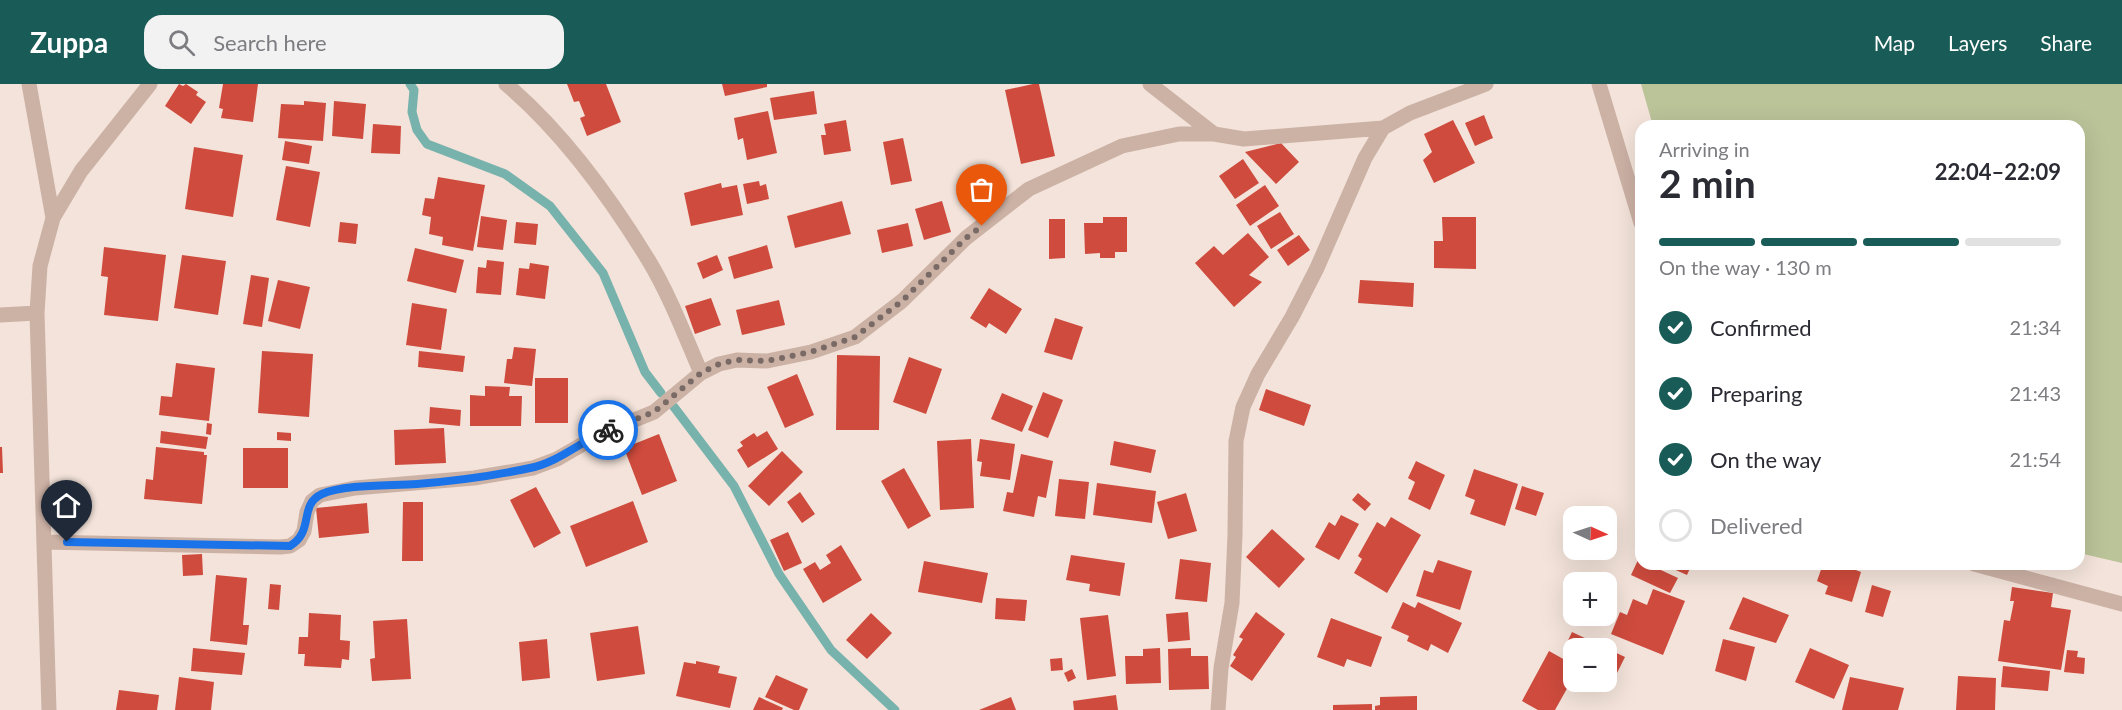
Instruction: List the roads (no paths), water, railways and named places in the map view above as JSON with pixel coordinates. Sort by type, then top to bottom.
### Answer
[{"type":"street","points":[[29,84],[53,218]]},
{"type":"street","points":[[49,710],[37,314],[40,266],[53,218],[81,171],[150,84]]},
{"type":"street","points":[[506,84],[552,128],[589,171],[650,262],[676,314],[701,373]]},
{"type":"street","points":[[1150,84],[1214,134]]},
{"type":"street","points":[[44,542],[290,546],[299,540],[304,531],[307,512],[312,501],[320,495],[355,488],[474,477],[533,468],[557,459],[600,434],[654,412],[701,373],[719,364],[736,360],[767,361],[811,352],[855,337],[902,301],[966,238],[1029,189],[1122,146],[1179,134],[1214,134],[1244,139],[1383,128],[1410,113],[1485,84]]},
{"type":"street","points":[[1599,84],[1635,203]]},
{"type":"street","points":[[1218,710],[1221,668],[1232,603],[1236,441],[1243,407],[1258,374],[1312,278],[1365,158],[1383,128]]},
{"type":"street","points":[[0,315],[37,314]]},
{"type":"street","points":[[1996,570],[2122,604]]},
{"type":"waterway","points":[[410,84],[414,90],[412,112],[417,130],[427,144],[505,174],[550,206],[603,273],[645,372],[661,393]]},
{"type":"waterway","points":[[674,407],[734,486],[779,574],[831,650],[895,710]]}]
